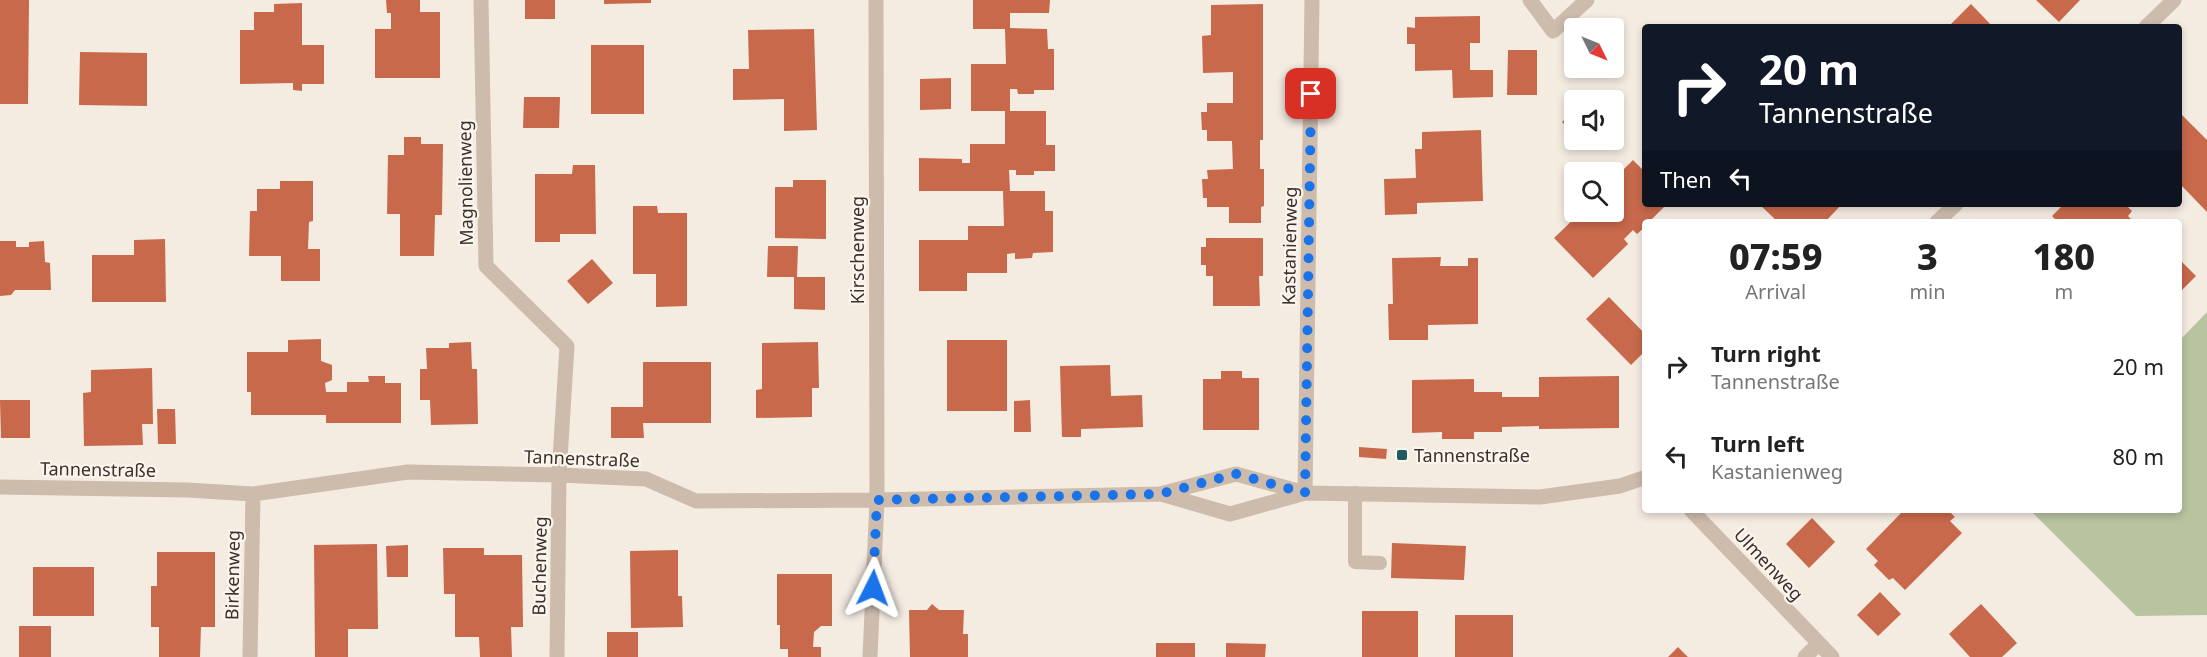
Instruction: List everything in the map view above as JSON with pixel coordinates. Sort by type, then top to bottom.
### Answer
[{"type":"street","name":"Magnolienweg","points":[[481,0],[486,266],[567,346],[560,475]]},
{"type":"street","name":"Kirschenweg","points":[[870,657],[877,500],[876,0]]},
{"type":"street","name":"Kastanienweg","points":[[1305,493],[1312,0]]},
{"type":"street","points":[[1530,0],[1553,32],[1587,0]]},
{"type":"street","points":[[2149,24],[2174,0]]},
{"type":"street","points":[[1940,219],[1953,207]]},
{"type":"street","name":"Tannenstraße","points":[[0,487],[187,490],[253,494],[408,472],[646,479],[696,501],[877,500],[1160,494],[1236,474],[1305,493],[1540,497],[1620,486],[1642,478]]},
{"type":"street","name":"Buchenweg","points":[[557,657],[560,475]]},
{"type":"street","name":"Tannenstraße","points":[[1160,494],[1230,514],[1305,493]]},
{"type":"street","name":"Birkenweg","points":[[250,657],[253,494]]},
{"type":"street","name":"Ulmenweg","points":[[1694,513],[1832,657]]},
{"type":"street","points":[[1805,657],[1818,644]]},
{"type":"lane","points":[[1355,493],[1354,562],[1380,563]]},
{"type":"green space","points":[[2207,312],[2207,615],[2136,616],[2033,513],[2182,513],[2182,338]]},
{"type":"building","points":[[0,0],[29,0],[28,104],[0,104]]},
{"type":"building","points":[[386,0],[420,0],[420,12],[440,12],[440,78],[375,78],[375,29],[391,29],[391,13],[387,13]]},
{"type":"building","points":[[525,0],[555,0],[555,19],[525,19]]},
{"type":"building","points":[[604,0],[651,0],[651,3],[604,4]]},
{"type":"building","points":[[973,0],[1050,0],[1049,13],[1010,13],[1010,28],[1047,29],[1048,49],[1054,49],[1054,90],[1034,90],[1034,94],[1018,94],[1017,89],[1010,89],[1010,111],[1046,111],[1046,145],[1055,145],[1055,171],[1034,171],[1034,175],[1016,175],[1016,170],[1009,170],[1010,191],[1045,191],[1045,211],[1053,211],[1053,252],[1033,253],[1032,258],[1015,259],[1015,253],[1007,254],[1007,273],[967,273],[967,291],[919,291],[919,240],[968,240],[968,226],[1004,226],[1003,191],[919,191],[919,158],[962,159],[962,163],[970,163],[970,144],[1005,144],[1005,111],[971,111],[971,64],[1006,64],[1005,29],[973,29]]},
{"type":"building","points":[[2036,0],[2080,0],[2059,22]]},
{"type":"building","points":[[302,3],[302,45],[324,45],[324,84],[302,84],[302,91],[293,90],[293,83],[240,84],[240,30],[254,30],[254,12],[274,12],[274,4]]},
{"type":"building","points":[[1263,4],[1263,140],[1260,140],[1260,169],[1264,169],[1264,206],[1261,207],[1261,223],[1229,223],[1229,207],[1207,207],[1207,198],[1203,198],[1202,179],[1208,179],[1207,170],[1233,169],[1232,141],[1207,141],[1207,130],[1202,130],[1201,112],[1207,112],[1207,103],[1233,103],[1233,72],[1203,73],[1202,36],[1211,35],[1211,5]]},
{"type":"building","points":[[1971,4],[1990,24],[1951,24]]},
{"type":"building","points":[[1480,16],[1480,43],[1470,43],[1470,70],[1493,70],[1493,97],[1453,98],[1452,70],[1415,71],[1415,44],[1407,44],[1407,27],[1415,28],[1415,17]]},
{"type":"building","points":[[814,29],[817,130],[784,131],[784,99],[733,100],[733,69],[749,69],[748,30]]},
{"type":"building","points":[[591,45],[644,45],[644,114],[591,114]]},
{"type":"building","points":[[1508,50],[1537,50],[1537,95],[1507,95]]},
{"type":"building","points":[[80,52],[147,53],[147,106],[79,105]]},
{"type":"building","points":[[951,78],[951,109],[920,110],[920,79]]},
{"type":"building","points":[[524,97],[560,97],[559,128],[523,128]]},
{"type":"building","points":[[2182,115],[2207,140],[2207,212],[2182,186]]},
{"type":"building","points":[[1481,130],[1483,201],[1417,203],[1417,214],[1385,215],[1384,179],[1416,178],[1415,149],[1422,149],[1422,132]]},
{"type":"building","points":[[404,137],[421,137],[421,144],[443,144],[442,215],[435,215],[434,256],[400,256],[400,214],[387,214],[388,155],[404,155]]},
{"type":"building","points":[[1633,160],[1642,169],[1642,207],[1664,207],[1652,219],[1642,219],[1642,230],[1637,234],[1633,230],[1624,239],[1628,244],[1593,278],[1554,238],[1571,222],[1624,222],[1624,169]]},
{"type":"building","points":[[573,165],[595,165],[596,234],[560,234],[560,242],[535,242],[535,174],[572,174]]},
{"type":"building","points":[[793,180],[826,180],[826,239],[775,238],[775,187],[793,187]]},
{"type":"building","points":[[280,181],[313,181],[313,221],[309,222],[308,249],[320,249],[320,281],[281,281],[281,256],[249,256],[250,211],[257,211],[257,189],[280,189]]},
{"type":"building","points":[[633,206],[657,206],[658,213],[687,213],[687,306],[656,307],[656,274],[633,274]]},
{"type":"building","points":[[1762,207],[1839,207],[1828,219],[1775,219]]},
{"type":"building","points":[[2061,207],[2128,207],[2132,211],[2128,216],[2131,219],[2055,219],[2052,216]]},
{"type":"building","points":[[1206,238],[1263,238],[1263,276],[1259,276],[1260,306],[1213,306],[1213,276],[1206,276],[1206,265],[1201,265],[1201,247],[1206,247]]},
{"type":"building","points":[[165,239],[166,302],[92,302],[92,255],[134,255],[134,240]]},
{"type":"building","points":[[0,241],[16,241],[16,247],[29,247],[29,242],[44,241],[45,262],[50,263],[51,290],[15,290],[11,295],[0,296]]},
{"type":"building","points":[[768,246],[798,246],[797,277],[825,277],[825,310],[794,309],[794,277],[767,277]]},
{"type":"building","points":[[1441,257],[1440,266],[1468,266],[1468,258],[1478,258],[1478,324],[1428,325],[1428,340],[1389,340],[1388,304],[1393,304],[1392,258]]},
{"type":"building","points":[[592,259],[613,283],[588,304],[567,281]]},
{"type":"building","points":[[2182,262],[2196,276],[2182,290]]},
{"type":"building","points":[[1609,297],[1642,331],[1642,354],[1631,365],[1586,319]]},
{"type":"building","points":[[321,339],[321,361],[332,365],[332,380],[325,383],[326,392],[347,392],[347,382],[369,382],[368,376],[385,376],[385,383],[401,383],[401,423],[326,423],[326,415],[251,415],[251,392],[247,392],[247,352],[288,352],[288,340]]},
{"type":"building","points":[[947,340],[1007,340],[1007,411],[947,411]]},
{"type":"building","points":[[471,342],[472,369],[477,369],[478,424],[431,425],[430,400],[420,400],[420,369],[427,369],[426,348],[449,348],[449,343]]},
{"type":"building","points":[[818,342],[819,388],[812,388],[812,417],[756,418],[756,390],[762,389],[762,343]]},
{"type":"building","points":[[643,362],[711,362],[711,423],[643,423],[644,438],[611,438],[611,407],[643,407]]},
{"type":"building","points":[[1110,365],[1111,396],[1142,395],[1143,427],[1081,429],[1081,437],[1062,437],[1060,366]]},
{"type":"building","points":[[152,368],[153,424],[142,424],[143,445],[84,446],[83,393],[91,392],[91,370]]},
{"type":"building","points":[[1221,371],[1242,371],[1242,378],[1259,378],[1259,430],[1203,430],[1203,379],[1221,379]]},
{"type":"building","points":[[1619,376],[1619,428],[1502,427],[1502,432],[1474,432],[1474,439],[1442,439],[1442,432],[1412,433],[1412,380],[1474,379],[1474,392],[1502,392],[1502,397],[1539,397],[1539,377]]},
{"type":"building","points":[[0,400],[30,400],[30,438],[1,438]]},
{"type":"building","points":[[1030,400],[1031,432],[1014,432],[1014,401]]},
{"type":"building","points":[[157,409],[175,409],[176,444],[158,444]]},
{"type":"building","points":[[1359,447],[1387,449],[1386,459],[1359,457]]},
{"type":"building","points":[[1901,513],[1951,513],[1955,517],[1950,521],[1962,533],[1905,590],[1893,578],[1889,580],[1874,565],[1878,561],[1866,549]]},
{"type":"building","points":[[1812,518],[1835,542],[1809,568],[1786,544]]},
{"type":"building","points":[[1392,543],[1466,546],[1464,580],[1391,578]]},
{"type":"building","points":[[377,544],[378,629],[348,629],[348,657],[315,657],[314,545]]},
{"type":"building","points":[[408,545],[408,577],[387,577],[386,546]]},
{"type":"building","points":[[443,548],[484,548],[484,555],[522,555],[523,627],[511,627],[512,657],[480,657],[479,637],[455,637],[455,594],[444,594]]},
{"type":"building","points":[[678,550],[678,596],[682,596],[683,627],[631,628],[630,551]]},
{"type":"building","points":[[157,552],[215,552],[215,627],[201,627],[200,657],[159,657],[159,627],[151,627],[151,586],[157,586]]},
{"type":"building","points":[[33,567],[94,567],[94,616],[33,616]]},
{"type":"building","points":[[777,574],[832,574],[832,626],[821,626],[814,632],[813,647],[821,647],[821,657],[788,657],[788,649],[780,649],[780,625],[777,625]]},
{"type":"building","points":[[1880,592],[1901,614],[1878,636],[1857,615]]},
{"type":"building","points":[[932,604],[939,610],[964,610],[963,634],[968,634],[968,657],[910,657],[909,610],[927,610]]},
{"type":"building","points":[[1981,604],[2017,643],[2002,657],[1970,657],[1949,634]]},
{"type":"building","points":[[1362,611],[1418,611],[1418,657],[1362,657]]},
{"type":"building","points":[[1455,615],[1513,615],[1513,657],[1455,657]]},
{"type":"building","points":[[19,626],[51,626],[51,657],[19,657]]},
{"type":"building","points":[[607,632],[638,632],[638,657],[607,657]]},
{"type":"building","points":[[1156,643],[1195,643],[1195,657],[1156,657]]},
{"type":"building","points":[[1226,643],[1266,644],[1265,657],[1226,657]]},
{"type":"building","points":[[1678,647],[1688,657],[1668,657]]},
{"type":"place","name":"Tannenstraße","points":[[1402,455]]},
{"type":"route","points":[[873,588],[877,500],[1160,494],[1236,474],[1305,493],[1311,94]]}]
